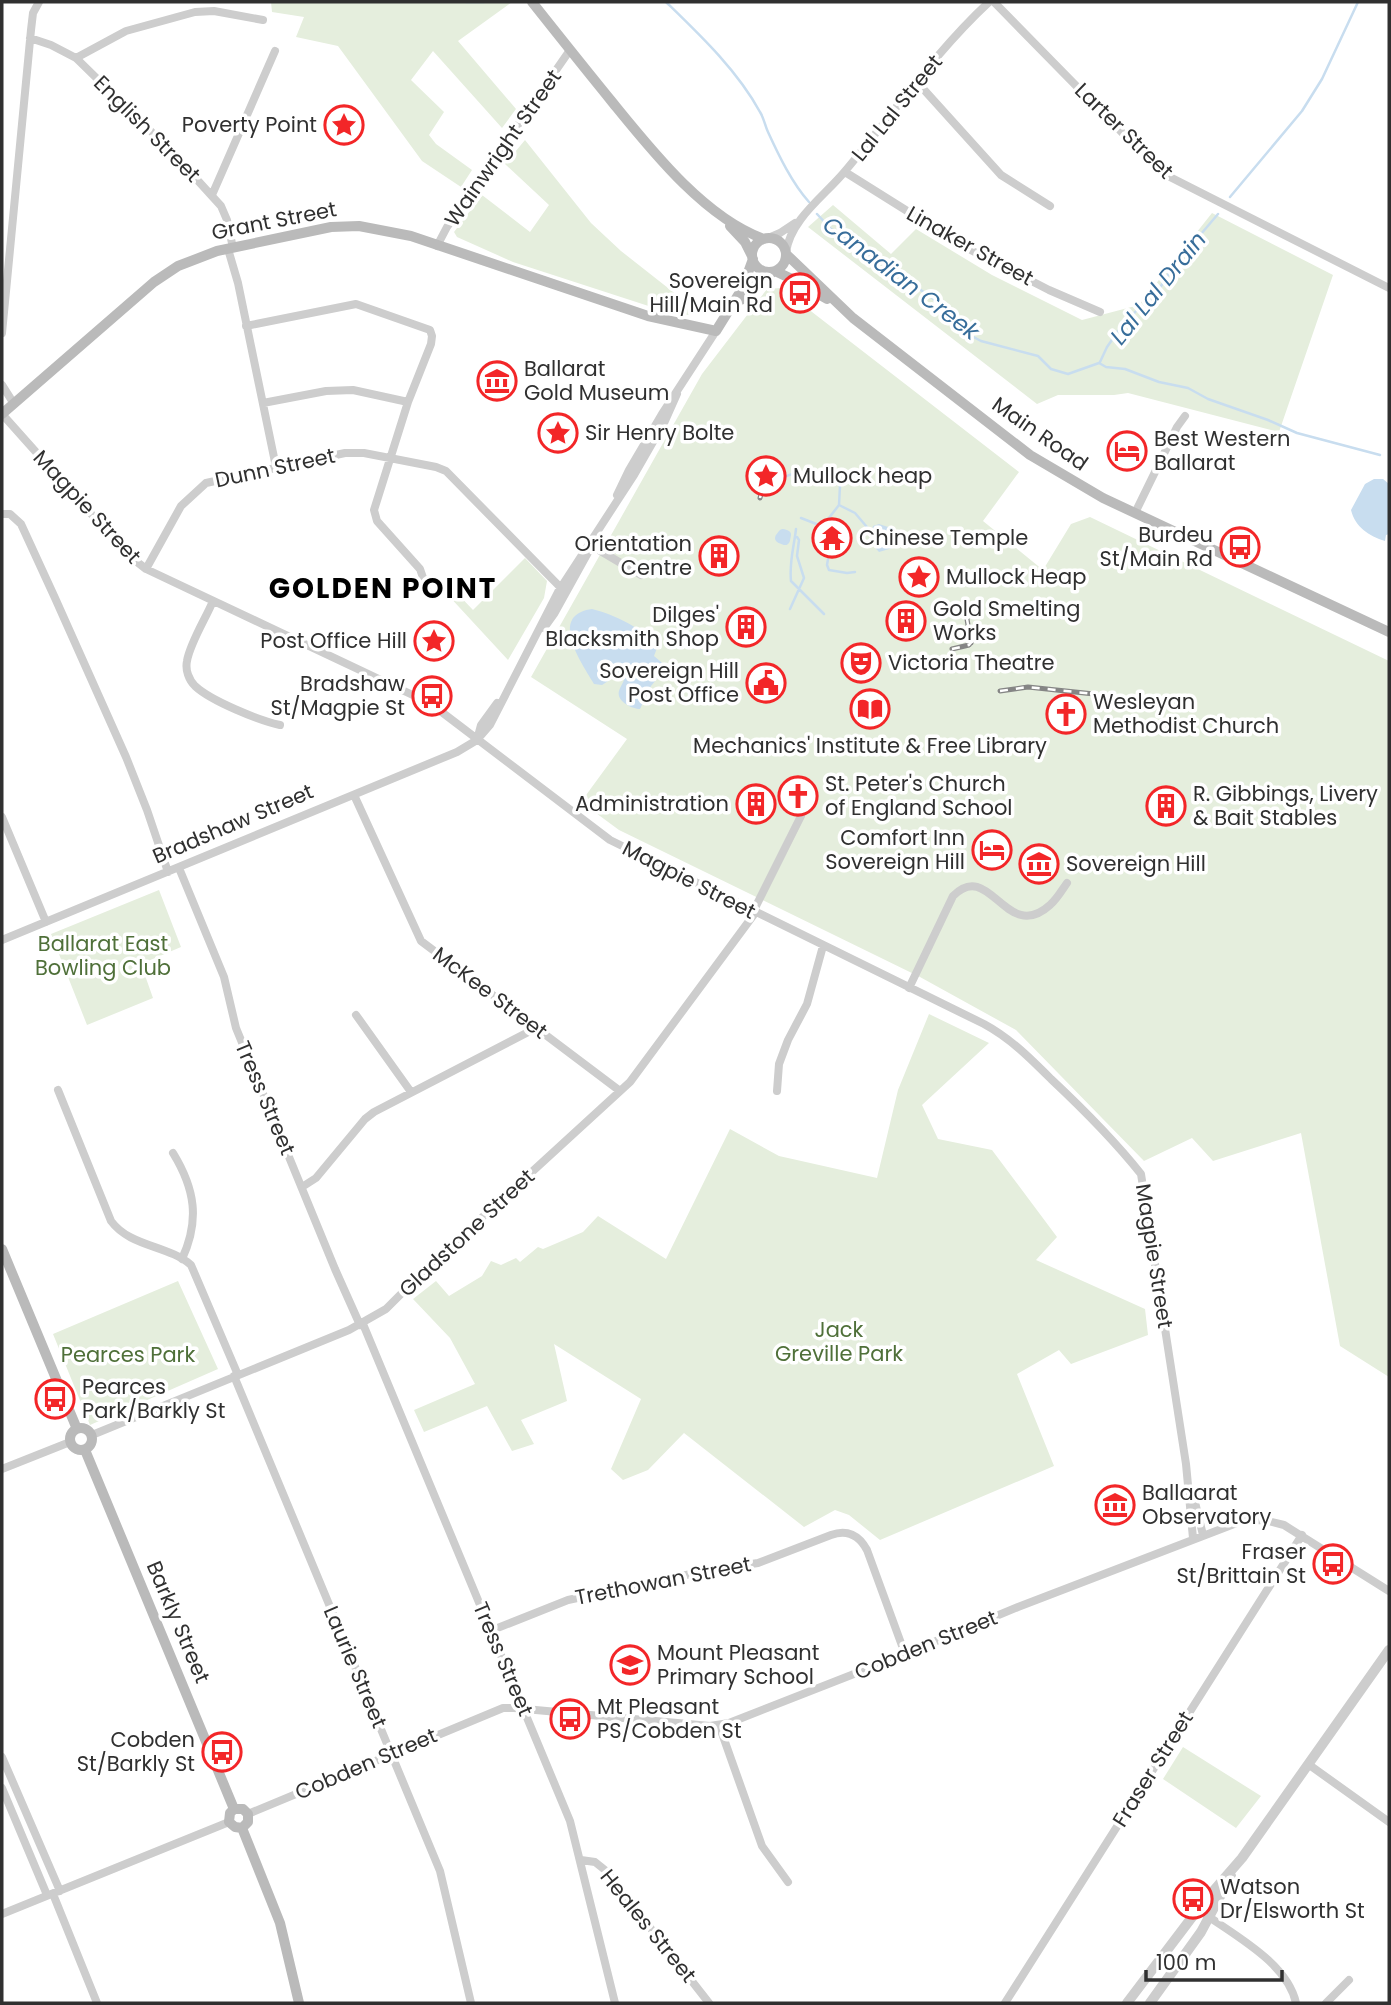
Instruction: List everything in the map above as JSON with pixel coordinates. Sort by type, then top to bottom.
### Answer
[{"type":"main road","points":[[532,2],[651,150],[678,179],[747,232],[779,241],[786,253],[783,265],[757,283],[718,329]]},
{"type":"main road","points":[[714,209],[741,238],[760,270],[774,272]]},
{"type":"main road","name":"Grant Street","points":[[2,414],[164,275],[199,257],[230,248],[331,227],[348,225],[391,231],[648,316],[718,329]]},
{"type":"main road","points":[[718,329],[746,281],[755,246],[765,239]]},
{"type":"main road","name":"Main Road","points":[[786,253],[841,308]]},
{"type":"main road","name":"Main Road","points":[[774,272],[794,280],[841,308],[1030,455],[1087,490],[1389,632]]},
{"type":"main road","points":[[2,1249],[77,1429]]},
{"type":"main road","points":[[77,1429],[86,1429],[92,1435],[92,1443],[85,1450],[76,1449],[70,1442],[71,1434],[77,1429]]},
{"type":"main road","name":"Barkly Street","points":[[85,1450],[234,1809]]},
{"type":"main road","points":[[234,1809],[243,1809],[248,1814],[248,1822],[242,1828],[229,1822],[230,1813],[234,1809]]},
{"type":"main road","points":[[242,1828],[280,1923],[299,2003]]},
{"type":"street","points":[[2,334],[32,17],[38,2]]},
{"type":"street","name":"Lal Lal Street","points":[[786,253],[791,235],[806,215],[845,172],[956,35],[991,2]]},
{"type":"street","name":"Larter Street","points":[[991,2],[1166,175],[1389,288]]},
{"type":"street","points":[[76,58],[126,31],[195,12],[214,11],[263,20]]},
{"type":"street","name":"English Street","points":[[30,38],[76,58],[212,194],[226,215],[230,248],[276,467]]},
{"type":"street","name":"Wainwright Street","points":[[437,246],[570,50]]},
{"type":"street","points":[[212,194],[275,51]]},
{"type":"street","points":[[917,82],[1004,178],[1050,206]]},
{"type":"street","name":"Linaker Street","points":[[845,172],[963,246],[1049,290],[1100,312]]},
{"type":"street","name":"Lal Lal Street","points":[[765,239],[780,233],[806,215]]},
{"type":"street","points":[[246,326],[356,304],[427,327],[432,333],[431,344],[408,402],[374,515],[380,525],[419,566],[427,589]]},
{"type":"street","points":[[477,740],[481,725],[506,691],[554,614],[563,589],[642,455],[662,414],[718,329]]},
{"type":"street","points":[[2,385],[14,404]]},
{"type":"street","points":[[263,403],[346,390],[408,402]]},
{"type":"street","name":"Magpie Street","points":[[2,414],[127,554],[146,569],[419,698],[610,840],[967,1015],[1009,1039],[1092,1119],[1141,1174],[1186,1464],[1193,1538]]},
{"type":"street","points":[[1135,513],[1185,416]]},
{"type":"street","name":"Dunn Street","points":[[146,569],[181,506],[202,485],[345,453],[391,458],[446,471],[563,589]]},
{"type":"street","points":[[2,514],[13,516],[21,524],[51,587],[126,757],[168,872]]},
{"type":"street","points":[[563,589],[592,546],[599,530]]},
{"type":"street","points":[[592,546],[641,575]]},
{"type":"street","points":[[213,601],[188,655],[187,673],[192,683],[203,692],[258,719],[280,725]]},
{"type":"street","name":"Bradshaw Street","points":[[2,940],[457,752],[477,740]]},
{"type":"street","name":"McKee Street","points":[[354,795],[421,941],[620,1091]]},
{"type":"street","name":"Gladstone Street","points":[[92,1435],[362,1325],[391,1304],[428,1266],[620,1091],[641,1068],[754,912],[801,816]]},
{"type":"street","points":[[2,817],[46,922]]},
{"type":"street","name":"Tress Street","points":[[179,868],[224,977],[236,1028],[338,1277],[362,1325],[570,1821],[615,2003]]},
{"type":"street","points":[[909,988],[958,891],[972,886],[982,888],[1010,912],[1027,916],[1047,908],[1067,883]]},
{"type":"street","points":[[777,1091],[779,1064],[807,1004],[823,946]]},
{"type":"street","points":[[356,1016],[411,1092]]},
{"type":"street","points":[[302,1187],[316,1178],[370,1115],[538,1027]]},
{"type":"street","points":[[58,1090],[113,1225],[126,1235],[182,1259],[192,1236],[194,1215],[190,1191],[173,1153]]},
{"type":"street","name":"Laurie Street","points":[[182,1259],[194,1271],[443,1880],[471,2003]]},
{"type":"street","points":[[2,1469],[70,1442]]},
{"type":"street","name":"Magpie Street","points":[[1186,1464],[1203,1535]]},
{"type":"street","name":"Cobden Street","points":[[248,1814],[495,1711],[510,1708],[719,1725],[743,1718],[997,1615],[1242,1521],[1278,1522],[1389,1591]]},
{"type":"street","name":"Trethowan Street","points":[[490,1631],[568,1600],[705,1571],[758,1563],[836,1533],[853,1534],[865,1545],[905,1654]]},
{"type":"street","name":"Fraser Street","points":[[1005,2003],[1302,1535]]},
{"type":"street","points":[[1127,2003],[1198,1909],[1242,1858],[1389,1650]]},
{"type":"street","points":[[719,1725],[762,1846],[788,1882]]},
{"type":"street","points":[[2,1756],[97,2003]]},
{"type":"street","points":[[1308,1764],[1389,1822]]},
{"type":"street","points":[[2,1788],[53,1894]]},
{"type":"street","points":[[2,1914],[229,1822]]},
{"type":"street","points":[[1150,2003],[1209,1918],[1242,1858]]},
{"type":"street","name":"Heales Street","points":[[581,1860],[595,1862],[605,1870],[709,2003]]},
{"type":"street","points":[[1198,1909],[1280,1971],[1291,1987],[1296,2003]]},
{"type":"street","points":[[1326,2003],[1349,1980]]},
{"type":"green space","points":[[271,2],[512,2],[458,41],[516,109],[502,128],[433,51],[411,80],[444,112],[429,135],[436,144],[472,170],[461,187],[422,161],[338,46],[296,37],[304,17],[272,12]]},
{"type":"green space","points":[[525,140],[591,223],[621,251],[696,310],[689,315],[667,312],[513,262],[457,237],[454,232],[482,195],[530,232],[549,205],[505,164]]},
{"type":"green space","points":[[833,205],[891,254],[916,229],[992,275],[1082,320],[1139,305],[1212,213],[1333,275],[1279,432],[1128,393],[1058,395],[1037,404],[808,227]]},
{"type":"green space","name":"Sovereign Hill","points":[[781,288],[1019,472],[983,521],[1043,570],[1071,524],[1090,517],[1389,661],[1389,1377],[1340,1346],[1301,1133],[1213,1161],[1192,1138],[1144,1161],[1016,1030],[920,977],[619,830],[581,802],[627,739],[531,677],[702,374],[767,289]]},
{"type":"green space","points":[[525,558],[547,581],[544,598],[508,660],[447,594],[453,589],[473,610]]},
{"type":"green space","name":"Ballarat East Bowling Club","points":[[159,890],[181,947],[141,964],[153,998],[87,1025],[51,934]]},
{"type":"green space","name":"Jack Greville Park","points":[[929,1014],[989,1043],[922,1105],[938,1139],[992,1150],[1057,1237],[1036,1260],[1145,1309],[1148,1335],[1071,1364],[1059,1350],[1017,1374],[1054,1466],[880,1540],[849,1515],[835,1510],[804,1527],[684,1433],[648,1470],[623,1480],[611,1469],[641,1399],[554,1344],[567,1401],[521,1420],[534,1444],[512,1451],[487,1406],[424,1432],[414,1410],[475,1384],[450,1338],[413,1299],[436,1281],[449,1296],[482,1276],[491,1261],[501,1265],[516,1258],[520,1262],[538,1247],[543,1249],[583,1232],[598,1216],[666,1259],[730,1129],[779,1156],[877,1178],[898,1090]]},
{"type":"green space","name":"Pearces Park","points":[[178,1281],[218,1369],[90,1425],[53,1334]]},
{"type":"green space","points":[[1183,1747],[1261,1796],[1236,1828],[1163,1779]]},
{"type":"water","points":[[1374,479],[1383,479],[1389,484],[1389,534],[1386,535],[1385,541],[1364,530],[1351,510],[1365,484]]},
{"type":"water","points":[[879,524],[894,529],[893,538],[899,540],[896,547],[879,552],[870,542],[873,526]]},
{"type":"water","points":[[592,609],[619,619],[645,634],[657,648],[654,656],[667,667],[651,686],[640,709],[629,706],[620,698],[619,691],[624,680],[622,675],[619,674],[602,685],[594,684],[577,654],[570,630],[572,621],[579,613]]},
{"type":"waterway","name":"Canadian Creek","points":[[466,2],[484,2]]},
{"type":"waterway","name":"Canadian Creek","points":[[666,2],[717,54],[751,97],[786,169],[809,202]]},
{"type":"waterway","name":"Lal Lal Drain","points":[[1230,197],[1302,111],[1322,79],[1358,2]]},
{"type":"waterway","name":"Canadian Creek","points":[[817,214],[831,229],[931,297],[945,309],[955,324],[981,341],[1038,356],[1051,369],[1068,374],[1099,363],[1106,367],[1125,369],[1159,382],[1188,388],[1208,399],[1297,433],[1380,455]]},
{"type":"waterway","name":"Lal Lal Drain","points":[[1100,362],[1121,327],[1138,309],[1149,305],[1173,267],[1218,214]]},
{"type":"waterway","points":[[826,472],[840,486],[839,505]]},
{"type":"waterway","points":[[766,488],[793,474],[811,473]]},
{"type":"waterway","points":[[801,518],[819,525],[825,523],[839,505],[855,513],[872,533]]},
{"type":"waterway","points":[[796,529],[791,581],[824,614]]},
{"type":"waterway","points":[[783,534],[786,535],[785,540],[780,538],[783,534]]},
{"type":"waterway","points":[[790,609],[804,578],[797,556],[797,537]]},
{"type":"waterway","points":[[899,543],[907,543]]},
{"type":"waterway","points":[[828,559],[829,570],[855,572]]},
{"type":"railway","points":[[760,498],[765,477]]},
{"type":"railway","points":[[967,619],[971,643]]},
{"type":"railway","points":[[952,649],[969,645],[977,635]]},
{"type":"railway","points":[[1000,691],[1028,687],[1094,694]]},
{"type":"place","name":"Poverty Point","points":[[344,125]]},
{"type":"place","name":"Sovereign Hill/Main Rd","points":[[800,293]]},
{"type":"place","name":"Ballarat Gold Museum","points":[[497,381]]},
{"type":"place","name":"Sir Henry Bolte","points":[[558,433]]},
{"type":"place","name":"Best Western Ballarat","points":[[1127,451]]},
{"type":"place","name":"Mullock heap","points":[[766,476]]},
{"type":"place","name":"Chinese Temple","points":[[832,538]]},
{"type":"place","name":"Burdeu St/Main Rd","points":[[1240,547]]},
{"type":"place","name":"Orientation Centre","points":[[719,556]]},
{"type":"place","name":"Mullock Heap","points":[[919,577]]},
{"type":"place","name":"Gold Smelting Works","points":[[906,621]]},
{"type":"place","name":"Dilges' Blacksmith Shop","points":[[746,627]]},
{"type":"place","name":"Post Office Hill","points":[[434,641]]},
{"type":"place","name":"Victoria Theatre","points":[[861,663]]},
{"type":"place","name":"Sovereign Hill Post Office","points":[[766,683]]},
{"type":"place","name":"Bradshaw St/Magpie St","points":[[432,696]]},
{"type":"place","name":"Mechanics' Institute & Free Library","points":[[870,709]]},
{"type":"place","name":"Wesleyan Methodist Church","points":[[1066,714]]},
{"type":"place","name":"St. Peter's Church of England School","points":[[798,796]]},
{"type":"place","name":"Administration","points":[[756,804]]},
{"type":"place","name":"R. Gibbings, Livery & Bait Stables","points":[[1166,806]]},
{"type":"place","name":"Comfort Inn Sovereign Hill","points":[[992,850]]},
{"type":"place","name":"Sovereign Hill","points":[[1039,864]]},
{"type":"place","name":"Pearces Park/Barkly St","points":[[55,1399]]},
{"type":"place","name":"Ballaarat Observatory","points":[[1115,1505]]},
{"type":"place","name":"Fraser St/Brittain St","points":[[1333,1564]]},
{"type":"place","name":"Mount Pleasant Primary School","points":[[630,1665]]},
{"type":"place","name":"Mt Pleasant PS/Cobden St","points":[[570,1719]]},
{"type":"place","name":"Cobden St/Barkly St","points":[[222,1752]]},
{"type":"place","name":"Watson Dr/Elsworth St","points":[[1193,1899]]},
{"type":"district","name":"GOLDEN POINT","points":[[383,588]]}]
